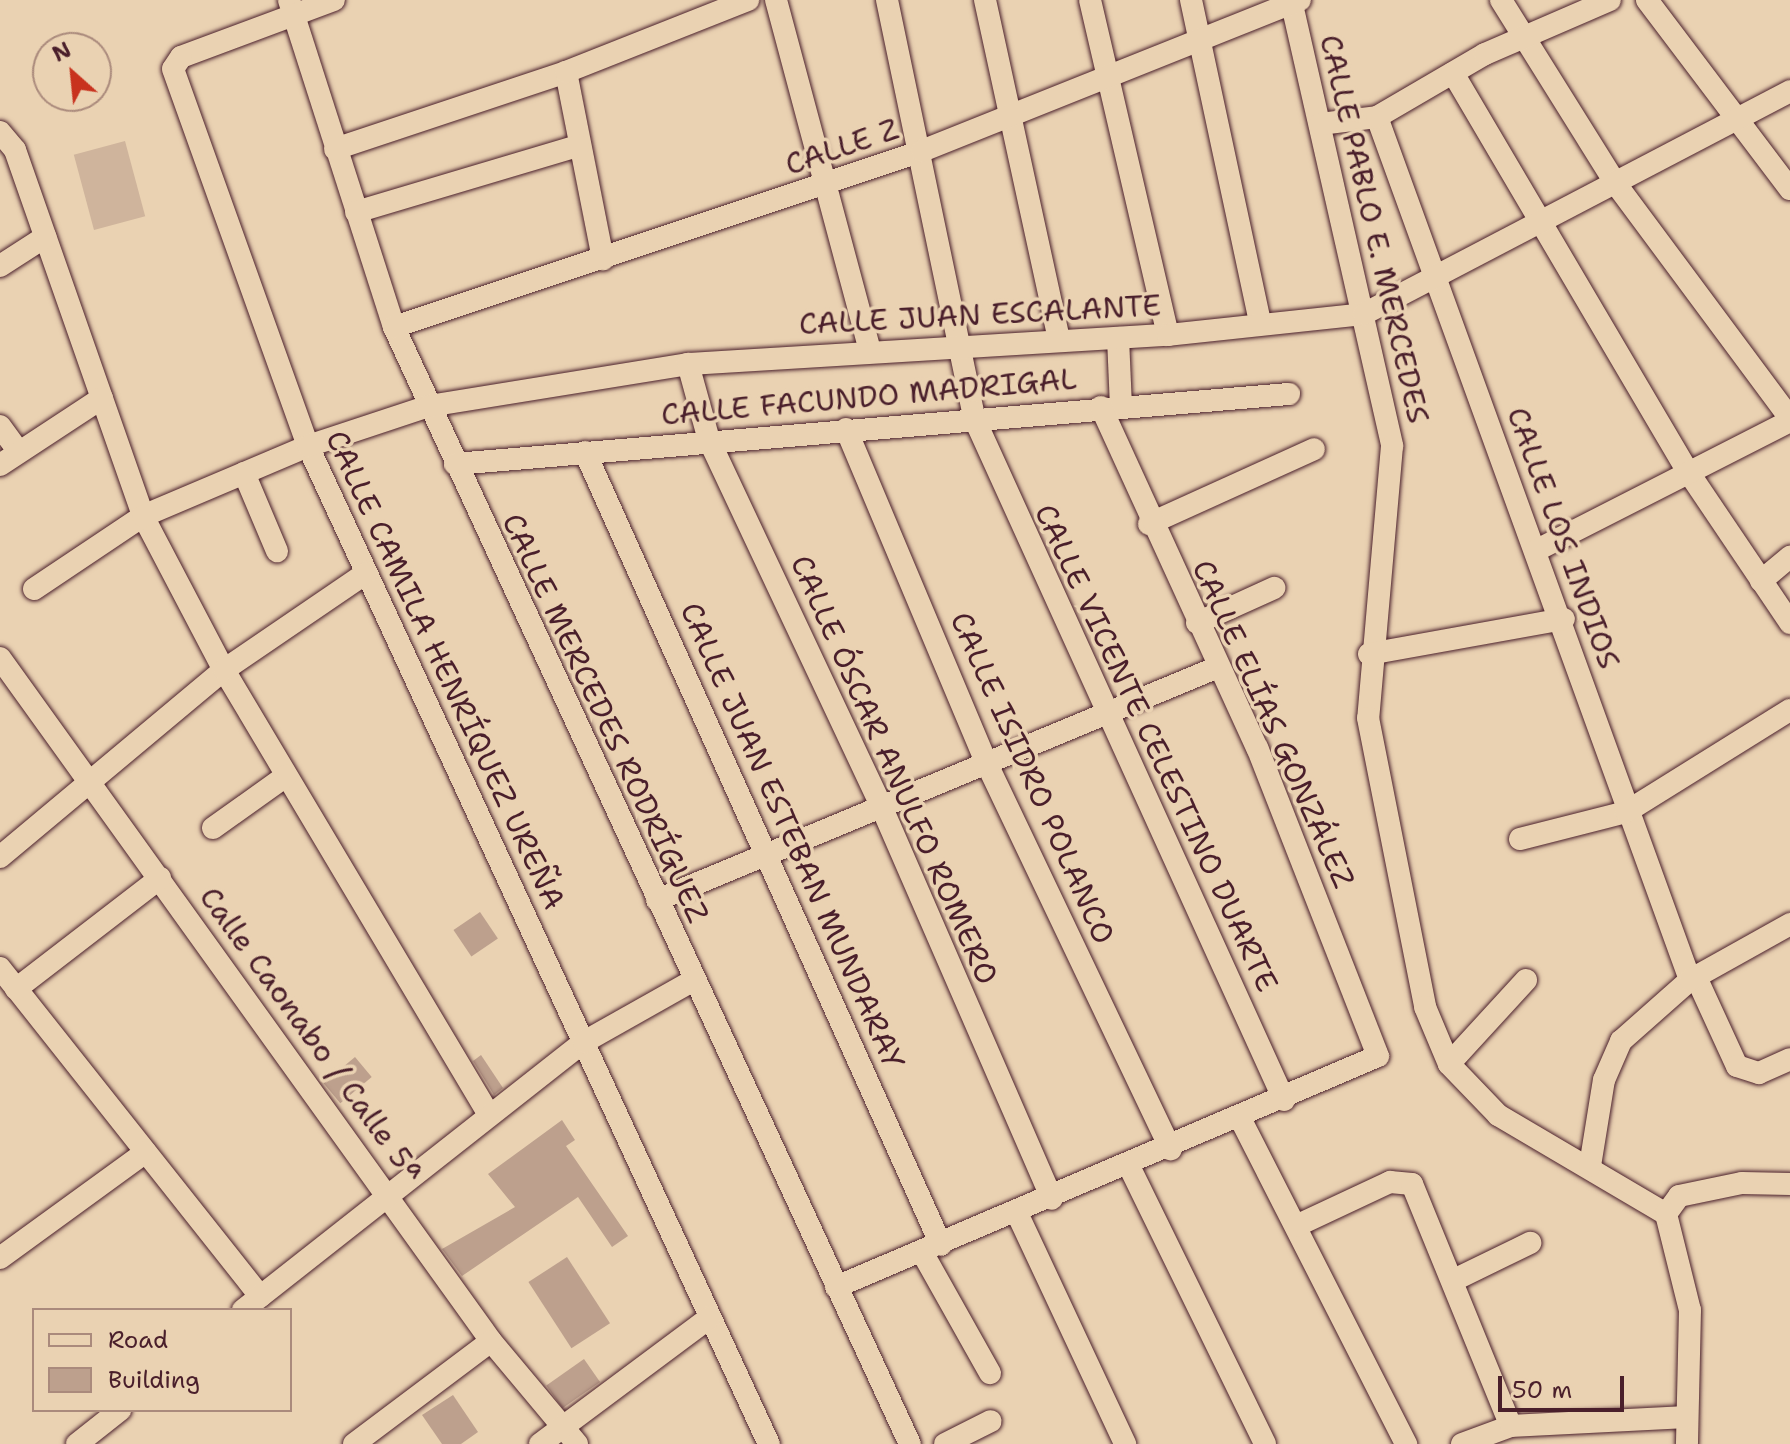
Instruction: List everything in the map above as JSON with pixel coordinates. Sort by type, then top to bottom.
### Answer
[{"type":"street","name":"CALLE CAMILA HENRÍQUEZ UREÑA","points":[[334,0],[293,8],[181,57],[173,69],[308,446],[769,1444]]},
{"type":"street","points":[[335,149],[566,72],[748,0]]},
{"type":"street","points":[[776,0],[870,352]]},
{"type":"street","name":"CALLE VICENTE CELESTINO DUARTE","points":[[887,0],[963,345],[975,420],[1284,1100]]},
{"type":"street","points":[[985,0],[1059,339]]},
{"type":"street","points":[[1090,0],[1168,335]]},
{"type":"street","points":[[1191,0],[1260,322]]},
{"type":"street","points":[[1501,0],[1616,184],[1790,420],[1535,551]]},
{"type":"street","points":[[1320,124],[1377,117],[1522,36],[1610,0]]},
{"type":"street","points":[[1647,0],[1740,118],[1790,189]]},
{"type":"street","name":"CALLE Z","points":[[394,327],[922,151],[1294,1]]},
{"type":"street","name":"CALLE PABLO E. MERCEDES","points":[[1294,1],[1392,446],[1369,654],[1368,718],[1425,1007],[1449,1064],[1498,1115],[1590,1166],[1666,1214]]},
{"type":"street","name":"CALLE MERCEDES RODRÍGUEZ","points":[[293,8],[335,149],[394,327],[910,1444]]},
{"type":"street","points":[[566,72],[578,146],[603,259]]},
{"type":"street","points":[[1453,73],[1538,224],[1689,473],[1790,623]]},
{"type":"street","name":"CALLE JUAN ESCALANTE","points":[[34,589],[143,516],[308,446],[429,406],[688,364],[1059,339],[1168,335],[1260,322],[1364,314],[1790,91]]},
{"type":"street","name":"CALLE LOS INDIOS","points":[[1377,117],[1535,551],[1564,619],[1626,812],[1693,979],[1737,1066],[1759,1073],[1790,1059]]},
{"type":"street","points":[[0,132],[15,150],[143,516],[224,670],[488,1113]]},
{"type":"street","points":[[356,212],[578,146]]},
{"type":"street","points":[[0,266],[45,237]]},
{"type":"street","name":"CALLE ELÍAS GONZÁLEZ","points":[[1118,338],[1111,406],[1149,524],[1218,667],[1378,1044],[1370,1064],[1284,1100]]},
{"type":"street","name":"CALLE ÓSCAR ANULFO ROMERO","points":[[688,364],[709,440],[882,808],[1052,1199]]},
{"type":"street","name":"CALLE FACUNDO MADRIGAL","points":[[455,464],[1111,406],[1289,394]]},
{"type":"street","points":[[0,465],[102,398]]},
{"type":"street","points":[[0,426],[18,451]]},
{"type":"street","name":"CALLE ISIDRO POLANCO","points":[[846,429],[987,764],[1171,1149]]},
{"type":"street","points":[[1149,524],[1314,449]]},
{"type":"street","name":"CALLE JUAN ESTEBAN MUNDARAY","points":[[585,452],[770,855],[932,1248],[990,1373]]},
{"type":"street","points":[[244,473],[277,551]]},
{"type":"street","points":[[1761,581],[1790,557]]},
{"type":"street","points":[[0,857],[93,786],[224,670],[366,573]]},
{"type":"street","points":[[1197,623],[1274,588]]},
{"type":"street","points":[[1369,654],[1564,619]]},
{"type":"street","name":"Calle Caonabo / Calle 5ª","points":[[0,659],[387,1190],[491,1341],[570,1435]]},
{"type":"street","points":[[657,900],[1218,667]]},
{"type":"street","points":[[1520,839],[1626,812],[1790,710]]},
{"type":"street","points":[[213,828],[286,776]]},
{"type":"street","points":[[16,989],[160,878]]},
{"type":"street","points":[[1590,1166],[1611,1058],[1693,979],[1790,924]]},
{"type":"street","points":[[0,968],[146,1152],[251,1303],[387,1190],[584,1042],[694,980]]},
{"type":"street","points":[[1449,1064],[1526,980]]},
{"type":"street","points":[[836,1287],[1284,1100]]},
{"type":"street","points":[[1241,1120],[1406,1444]]},
{"type":"street","points":[[0,1258],[146,1152]]},
{"type":"street","points":[[1129,1166],[1265,1444]]},
{"type":"street","points":[[1296,1226],[1404,1180],[1421,1199],[1511,1426]]},
{"type":"street","points":[[1687,1444],[1690,1310],[1666,1214],[1679,1196],[1742,1183],[1790,1184]]},
{"type":"street","points":[[1017,1213],[1115,1440]]},
{"type":"street","points":[[1454,1280],[1530,1243]]},
{"type":"street","points":[[540,1444],[570,1435],[709,1318]]},
{"type":"street","points":[[354,1444],[491,1341]]},
{"type":"street","points":[[77,1444],[117,1412]]},
{"type":"street","points":[[1462,1444],[1511,1426],[1686,1417]]},
{"type":"street","points":[[945,1444],[991,1421]]},
{"type":"shaded area","points":[[125,141],[145,216],[94,230],[74,155]]},
{"type":"building","points":[[480,912],[498,939],[471,956],[453,930]]},
{"type":"building","points":[[481,1055],[503,1088],[494,1095],[473,1061]]},
{"type":"building","points":[[355,1057],[372,1077],[340,1103],[324,1083]]},
{"type":"building","points":[[562,1120],[575,1140],[566,1146],[628,1236],[612,1247],[578,1197],[462,1276],[442,1249],[515,1207],[488,1174]]},
{"type":"building","points":[[567,1257],[610,1323],[571,1348],[528,1282]]},
{"type":"building","points":[[584,1359],[600,1382],[562,1408],[546,1385]]},
{"type":"building","points":[[453,1395],[478,1432],[461,1444],[442,1444],[422,1415]]}]
